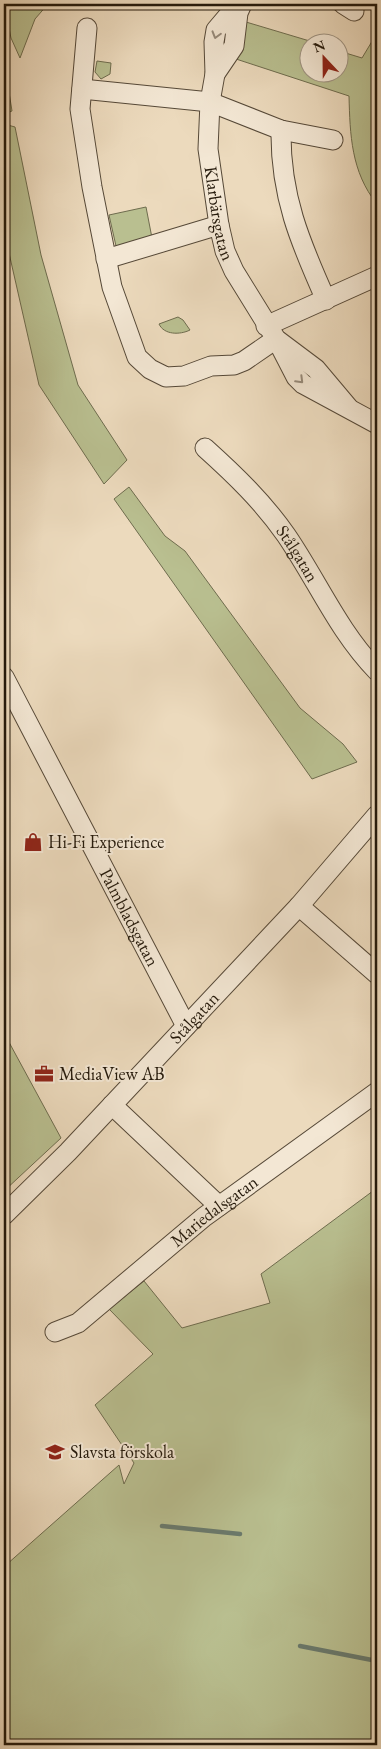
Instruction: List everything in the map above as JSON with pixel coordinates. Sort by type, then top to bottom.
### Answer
[{"type":"street","name":"Klarbärsgatan","points":[[238,4],[216,30],[214,42],[215,74],[210,102],[208,149],[219,225],[225,250],[234,271],[289,365],[303,384],[377,424]]},
{"type":"street","name":"Klarbärsgatan","points":[[215,74],[234,46],[238,14],[242,4]]},
{"type":"street","points":[[87,28],[80,109],[92,187],[112,287],[137,356],[150,369],[166,377],[184,376],[211,366],[234,365],[244,361],[271,332],[326,300],[377,276]]},
{"type":"street","points":[[82,90],[210,102],[281,130],[333,140]]},
{"type":"street","points":[[281,130],[280,156],[299,241],[326,300]]},
{"type":"street","points":[[106,259],[219,225]]},
{"type":"street","name":"Stålgatan","points":[[205,448],[232,472],[274,519],[303,562],[341,626],[377,671]]},
{"type":"street","name":"Palmbladsgatan","points":[[4,677],[186,1026]]},
{"type":"street","name":"Stålgatan","points":[[4,1216],[112,1105],[299,906],[377,815]]},
{"type":"street","points":[[299,906],[377,974]]},
{"type":"street","name":"Mariedalsgatan","points":[[55,1332],[78,1323],[219,1206],[377,1092]]},
{"type":"street","points":[[112,1105],[219,1206]]},
{"type":"green space","points":[[4,4],[48,4],[35,19],[20,58],[11,38]]},
{"type":"green space","points":[[246,22],[298,38],[298,79],[236,59]]},
{"type":"green space","points":[[377,33],[377,204],[368,192],[357,166],[351,138],[349,96],[306,82],[348,82],[348,54],[362,58]]},
{"type":"green space","points":[[4,61],[12,111],[4,114]]},
{"type":"green space","points":[[97,61],[111,63],[110,74],[101,79],[95,72]]},
{"type":"green space","points":[[4,124],[15,127],[41,255],[78,385],[127,460],[104,484],[39,385],[4,231]]},
{"type":"green space","points":[[146,207],[152,238],[116,246],[109,215]]},
{"type":"green space","points":[[178,317],[183,320],[190,330],[182,333],[173,333],[161,328],[159,324]]},
{"type":"green space","points":[[129,487],[165,536],[185,551],[300,708],[343,744],[357,762],[312,779],[114,499]]},
{"type":"green space","points":[[4,1033],[61,1138],[4,1191]]},
{"type":"green space","points":[[377,1188],[377,1745],[13,1745],[4,1735],[4,1563],[6,1565],[119,1465],[124,1484],[134,1463],[95,1405],[153,1354],[109,1309],[144,1281],[182,1328],[270,1303],[261,1274]]},
{"type":"waterway","points":[[162,1526],[240,1534]]},
{"type":"waterway","points":[[300,1646],[377,1661]]},
{"type":"place","name":"Hi-Fi Experience","points":[[33,842]]},
{"type":"place","name":"MediaView AB","points":[[44,1074]]},
{"type":"place","name":"Slavsta förskola","points":[[55,1452]]}]
